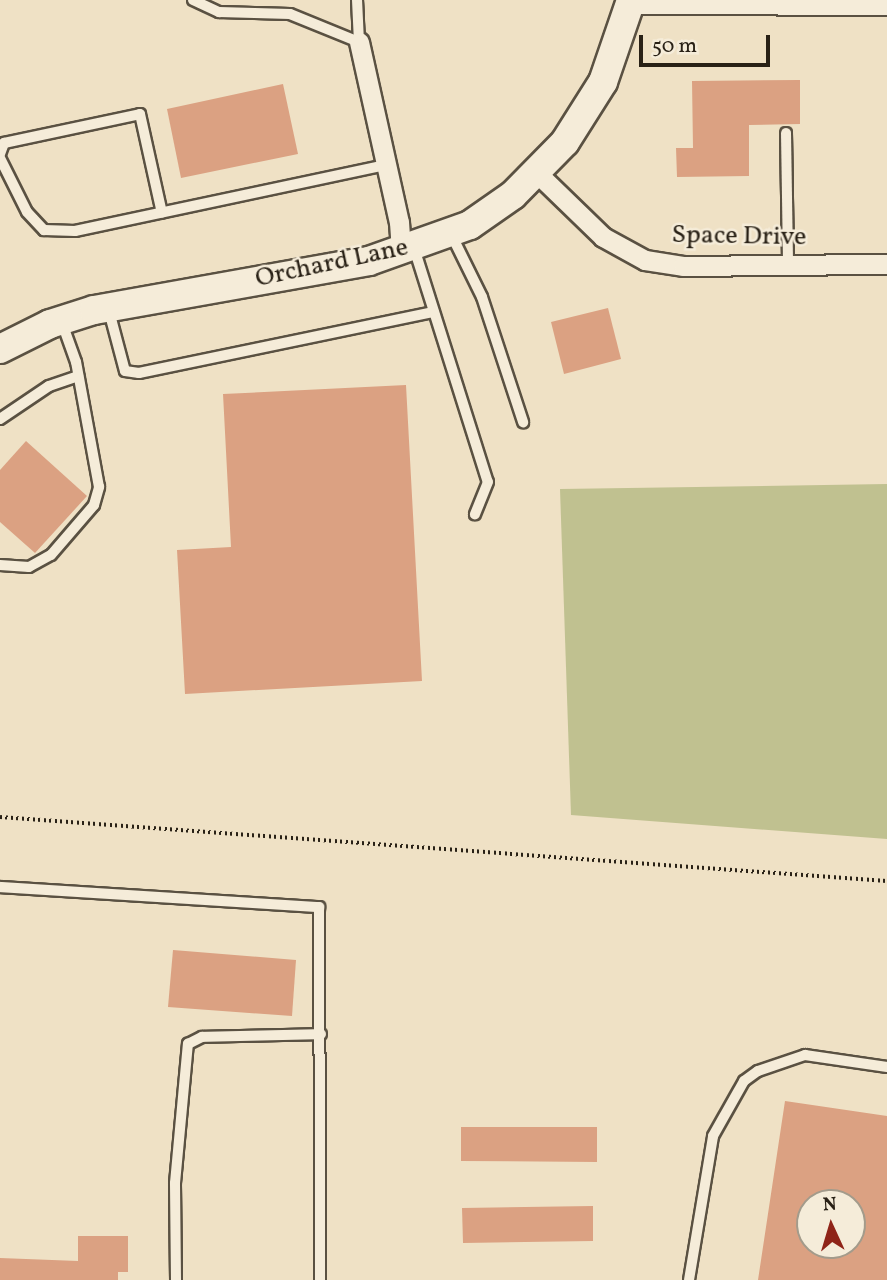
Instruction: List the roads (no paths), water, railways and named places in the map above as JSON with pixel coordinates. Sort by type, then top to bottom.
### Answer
[{"type":"main road","name":"Orchard Lane","points":[[0,349],[61,321],[108,307],[407,250],[450,234],[499,206],[537,173],[565,142],[598,93],[631,2]]},
{"type":"street","points":[[631,2],[887,5]]},
{"type":"street","points":[[359,42],[385,165],[407,250]]},
{"type":"street","name":"Space Drive","points":[[537,173],[603,237],[645,260],[683,266],[887,264]]},
{"type":"lane","points":[[193,0],[219,12],[290,14],[359,42],[357,0]]},
{"type":"lane","points":[[162,213],[139,114],[4,143],[0,156],[27,212],[44,229],[75,232],[385,165]]},
{"type":"lane","points":[[786,133],[788,265]]},
{"type":"lane","points":[[450,234],[482,297],[523,422]]},
{"type":"lane","points":[[407,250],[434,312],[488,482],[475,514]]},
{"type":"lane","points":[[108,307],[125,371],[139,373],[434,312]]},
{"type":"lane","points":[[0,565],[29,567],[51,555],[94,505],[99,486],[78,376],[61,321]]},
{"type":"lane","points":[[0,419],[49,386],[78,376]]},
{"type":"lane","points":[[0,887],[319,907],[320,1280]]},
{"type":"lane","points":[[176,1280],[175,1183],[188,1044],[202,1037],[321,1034]]},
{"type":"lane","points":[[688,1280],[713,1136],[744,1081],[758,1070],[805,1055],[887,1067]]}]
